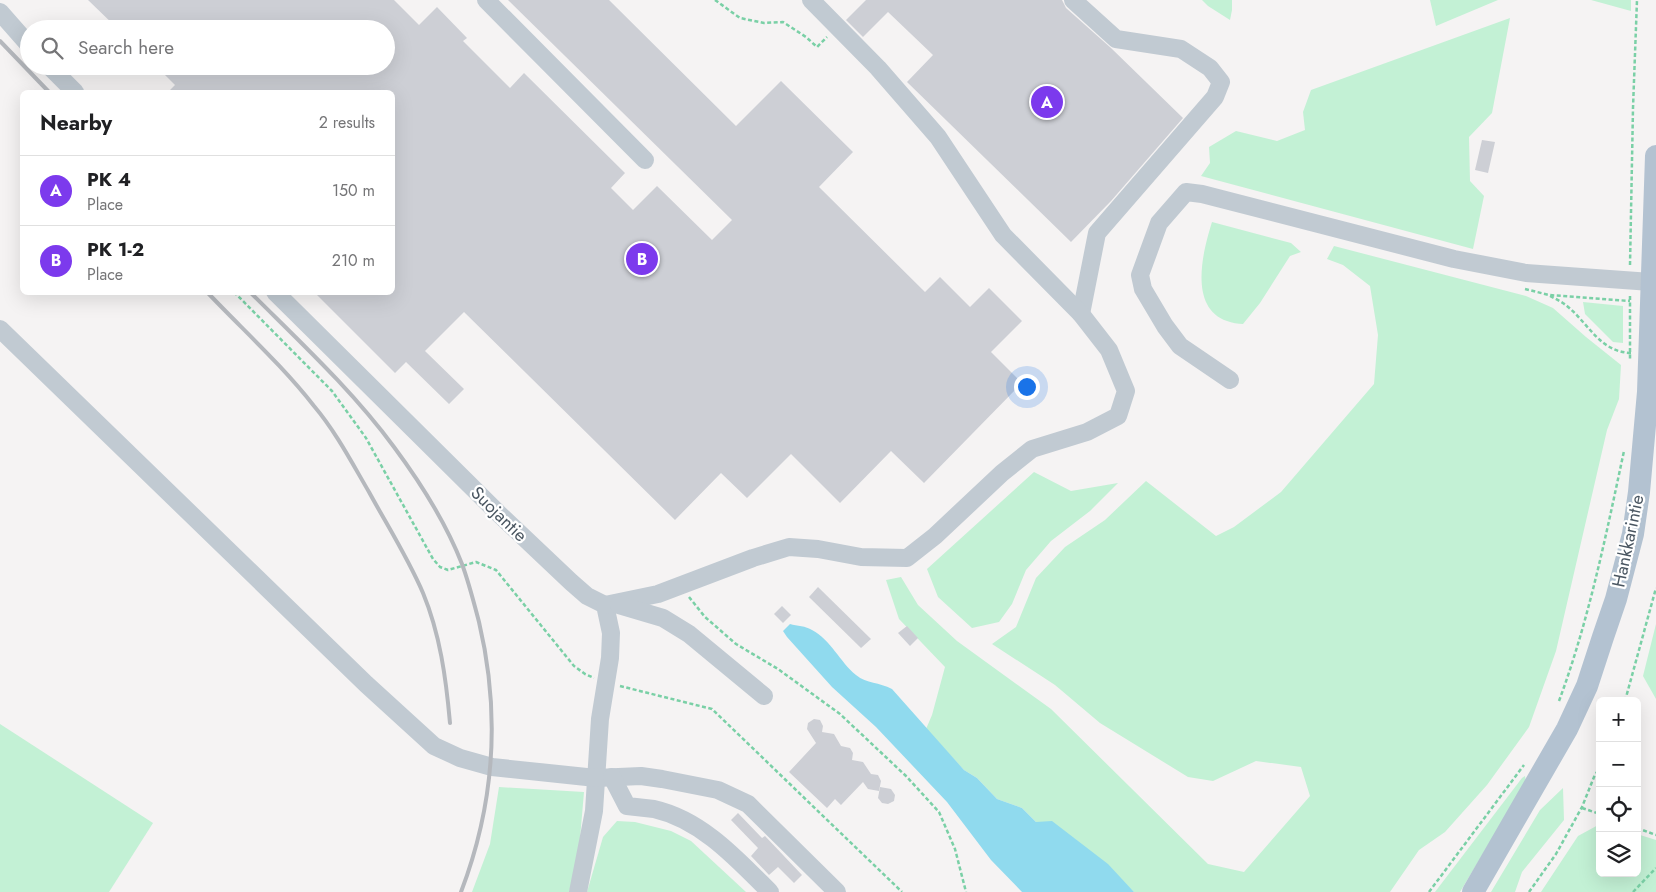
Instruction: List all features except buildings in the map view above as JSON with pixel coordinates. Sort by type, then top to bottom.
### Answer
[{"type":"main road","name":"Hankkarintie","points":[[1473,892],[1567,729],[1590,678],[1616,599],[1632,534],[1652,392],[1641,281],[1656,156]]},
{"type":"lane","points":[[486,0],[645,160]]},
{"type":"lane","points":[[578,892],[594,811],[604,778],[600,719],[610,658],[610,605],[658,594],[752,558],[789,547],[818,549],[861,557],[907,558],[935,536],[1002,473],[1032,449],[1087,432],[1118,416],[1126,391],[1109,350],[1081,314],[1003,235],[938,137],[878,68],[811,0]]},
{"type":"lane","points":[[1073,0],[1116,39],[1181,49],[1210,68],[1221,82],[1215,97],[1097,232],[1081,314]]},
{"type":"lane","points":[[0,12],[20,35]]},
{"type":"lane","points":[[58,75],[73,90]]},
{"type":"lane","points":[[1230,380],[1180,346],[1165,326],[1143,289],[1140,275],[1159,224],[1186,192],[1202,194],[1454,259],[1526,273],[1641,281]]},
{"type":"lane","name":"Suojantie","points":[[278,295],[570,582],[587,596],[610,605],[663,618],[696,640],[764,696]]},
{"type":"lane","points":[[3,337],[206,527],[366,684],[434,746],[460,758],[492,767],[604,778],[641,776],[662,778],[718,790],[748,804],[837,892]]},
{"type":"lane","points":[[604,778],[627,806],[655,810],[682,819],[712,837],[770,892]]},
{"type":"path","points":[[715,0],[740,18],[764,23],[783,22],[817,47],[837,26]]},
{"type":"path","points":[[1630,361],[1641,281],[1633,108],[1637,0]]},
{"type":"path","points":[[237,295],[332,391],[366,438],[433,559],[440,567],[448,570],[476,562],[496,570],[574,666],[584,674],[607,683],[650,695],[712,709],[902,892]]},
{"type":"path","points":[[1549,295],[1567,306],[1602,342],[1615,350],[1630,353]]},
{"type":"path","points":[[1559,702],[1576,657],[1625,444]]},
{"type":"path","points":[[682,585],[685,593],[706,616],[736,644],[778,669],[840,714],[906,776],[940,812],[955,850],[966,892]]},
{"type":"path","points":[[1625,697],[1656,588]]},
{"type":"path","points":[[1429,892],[1525,765]]},
{"type":"path","points":[[1529,892],[1556,854],[1582,807],[1596,774]]},
{"type":"path","points":[[1582,807],[1596,812]]},
{"type":"path","points":[[1641,829],[1656,835]]},
{"type":"path","points":[[1633,892],[1656,868]]},
{"type":"green space","points":[[1202,0],[1232,0],[1230,20],[1208,6]]},
{"type":"green space","points":[[1430,0],[1498,0],[1436,26]]},
{"type":"green space","points":[[1591,0],[1631,0],[1631,11]]},
{"type":"green space","points":[[1510,18],[1492,113],[1469,137],[1470,181],[1484,196],[1473,249],[1201,176],[1210,163],[1209,147],[1236,131],[1277,141],[1305,130],[1303,112],[1311,90]]},
{"type":"green space","points":[[1212,222],[1291,243],[1301,252],[1290,256],[1260,303],[1243,324],[1229,322],[1215,314],[1207,304],[1203,291],[1203,262]]},
{"type":"green space","points":[[1334,246],[1526,296],[1553,308],[1621,365],[1619,399],[1607,430],[1556,651],[1529,727],[1487,785],[1445,832],[1419,850],[1390,892],[1134,892],[1075,839],[1036,822],[1022,808],[997,799],[977,778],[964,770],[926,729],[932,715],[945,667],[899,619],[886,580],[901,577],[918,605],[957,641],[1051,709],[1208,864],[1244,872],[1310,796],[1301,767],[1256,761],[1213,781],[1188,777],[1100,723],[1055,685],[992,644],[1016,627],[1036,578],[1065,547],[1105,520],[1146,481],[1216,536],[1234,527],[1281,492],[1374,384],[1378,335],[1370,286],[1343,265],[1327,259]]},
{"type":"green space","points":[[1583,302],[1623,306],[1623,343],[1613,342],[1585,314]]},
{"type":"green space","points":[[1034,472],[1071,491],[1118,483],[1090,511],[1051,541],[1026,570],[1012,604],[999,622],[972,628],[938,597],[927,569]]},
{"type":"green space","points":[[1656,624],[1656,699],[1643,676]]},
{"type":"green space","points":[[0,724],[153,823],[109,892],[0,892]]},
{"type":"green space","points":[[1525,776],[1526,782],[1460,892],[1435,892],[1522,778]]},
{"type":"green space","points":[[499,787],[584,792],[578,862],[569,892],[472,892],[490,844]]},
{"type":"green space","points":[[1563,788],[1564,820],[1522,872],[1515,892],[1491,892],[1540,810]]},
{"type":"green space","points":[[617,821],[635,822],[671,831],[691,841],[746,892],[587,892],[603,837]]},
{"type":"green space","points":[[1596,826],[1596,877],[1641,877],[1641,835],[1656,840],[1656,892],[1541,892],[1578,836]]},
{"type":"water","points":[[790,624],[807,628],[819,634],[850,670],[860,678],[892,689],[964,770],[977,778],[997,799],[1022,808],[1036,822],[1052,821],[1108,864],[1134,892],[1022,892],[991,860],[947,802],[876,727],[832,687],[787,637],[783,631]]},
{"type":"railway","points":[[0,41],[20,62]]},
{"type":"railway","points":[[33,75],[47,90]]},
{"type":"railway","points":[[210,295],[289,376],[322,416],[343,448],[397,542],[423,593],[434,624],[444,673],[450,723]]},
{"type":"railway","points":[[253,295],[343,386],[378,426],[423,489],[456,549],[465,571],[479,622],[486,657],[492,725],[491,758],[481,825],[461,892]]},
{"type":"place","name":"PK 4","points":[[1047,102]]},
{"type":"place","name":"PK 1-2","points":[[642,259]]}]
